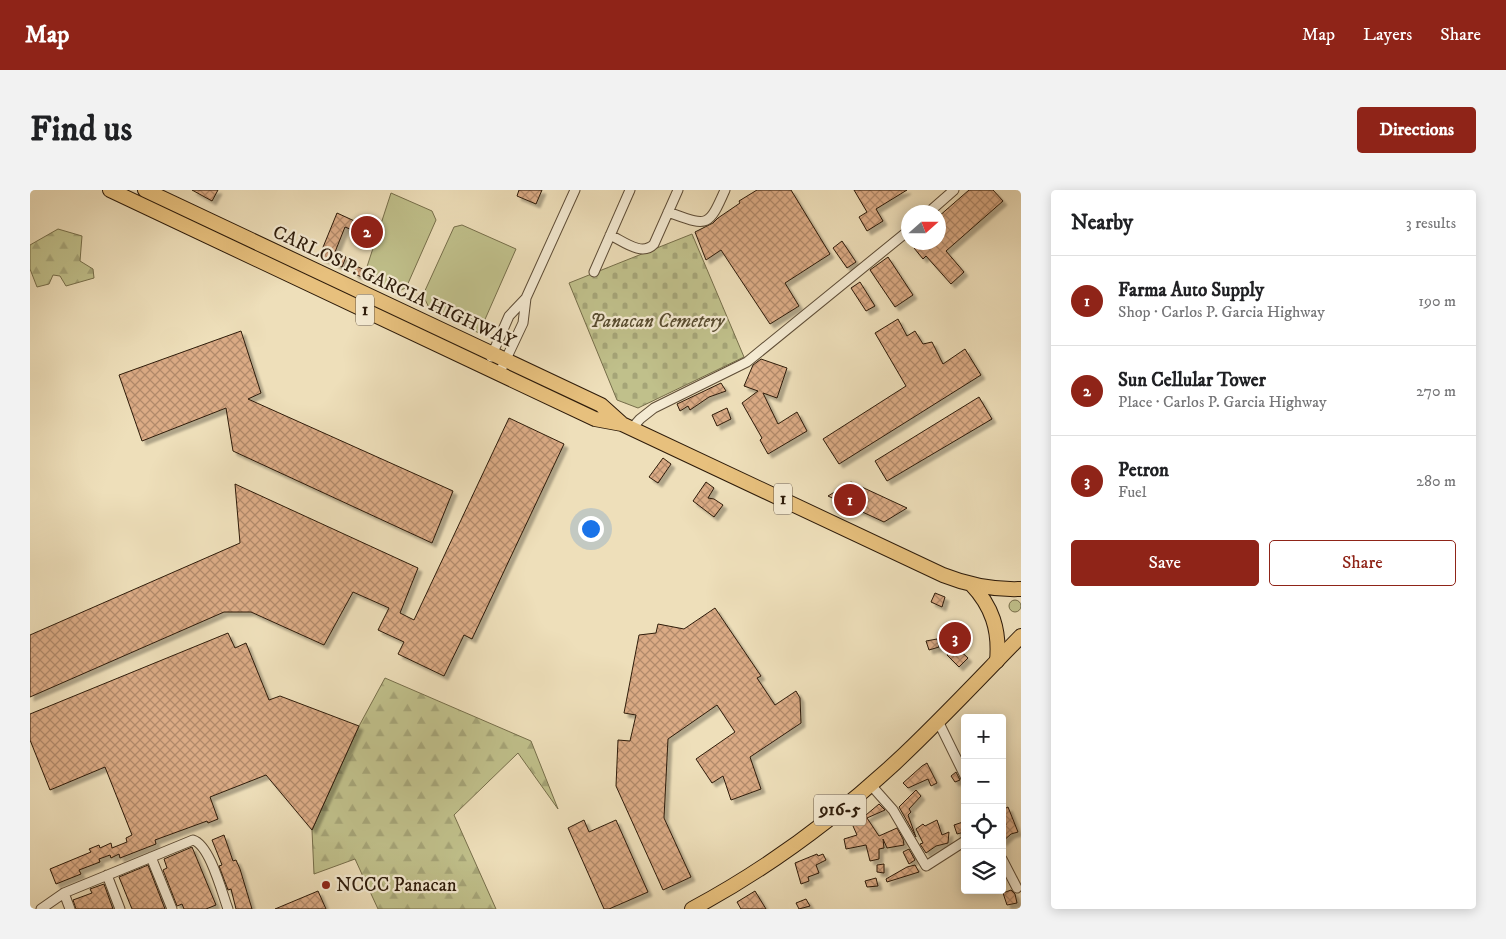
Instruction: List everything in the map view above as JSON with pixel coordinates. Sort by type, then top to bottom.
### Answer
[{"type":"main road","name":"CARLOS P. GARCIA HIGHWAY","points":[[110,190],[595,420],[627,426],[937,572],[971,584],[998,589],[1021,589]]},
{"type":"main road","name":"CARLOS P. GARCIA HIGHWAY","points":[[146,190],[602,405],[627,426]]},
{"type":"main road","points":[[155,211],[162,198]]},
{"type":"main road","points":[[971,584],[982,596],[993,616],[998,642],[997,661]]},
{"type":"main road","name":"916-5","points":[[692,909],[795,844],[830,818],[894,763],[1021,636]]},
{"type":"street","points":[[499,374],[523,323],[526,298],[575,190]]},
{"type":"street","points":[[594,272],[630,190]]},
{"type":"street","points":[[610,235],[639,249],[647,249],[654,244],[678,190]]},
{"type":"street","points":[[668,212],[696,222],[703,222],[716,212],[726,190]]},
{"type":"street","points":[[937,205],[954,190]]},
{"type":"street","points":[[627,426],[662,404],[746,362],[901,237]]},
{"type":"street","points":[[485,368],[509,316],[526,298]]},
{"type":"street","points":[[505,327],[518,333]]},
{"type":"street","points":[[938,721],[961,768]]},
{"type":"street","points":[[870,784],[892,810],[926,866],[961,844]]},
{"type":"street","points":[[41,909],[54,898],[64,893],[193,840],[198,842],[207,853],[228,909]]},
{"type":"street","points":[[151,857],[172,909]]},
{"type":"street","points":[[1006,866],[1018,888]]},
{"type":"street","points":[[107,875],[120,909]]},
{"type":"street","points":[[64,893],[70,909]]},
{"type":"green space","points":[[391,193],[432,211],[436,220],[406,288],[393,293],[363,279]]},
{"type":"green space","points":[[462,225],[516,249],[479,333],[430,310],[423,295],[454,227]]},
{"type":"green space","points":[[58,229],[82,236],[80,261],[93,269],[94,278],[66,286],[60,276],[53,275],[49,284],[37,287],[30,269],[30,245]]},
{"type":"green space","name":"Panacan Cemetery","points":[[692,234],[744,357],[638,408],[617,400],[569,283]]},
{"type":"green space","points":[[1013,600],[1017,600],[1021,606],[1017,612],[1013,612],[1009,608],[1009,604]]},
{"type":"green space","points":[[385,678],[531,741],[558,809],[518,753],[454,815],[496,909],[378,909],[355,859],[314,874],[312,830],[359,726]]},
{"type":"building","points":[[192,190],[218,190],[212,201]]},
{"type":"building","points":[[519,190],[542,190],[536,204],[517,196]]},
{"type":"building","points":[[757,190],[791,190],[830,254],[785,283],[799,306],[770,324],[721,250],[706,260],[695,232],[713,223],[740,203],[739,201]]},
{"type":"building","points":[[854,190],[907,190],[876,209],[883,221],[867,231],[859,217],[867,212]]},
{"type":"building","points":[[969,190],[993,190],[1003,201],[946,251],[964,272],[951,284],[926,256],[923,259],[916,250],[946,250],[946,210]]},
{"type":"building","points":[[337,213],[372,229],[369,237],[345,227],[335,252],[346,257],[342,267],[319,257]]},
{"type":"building","points":[[842,241],[856,262],[847,268],[833,248]]},
{"type":"building","points":[[888,257],[913,295],[895,307],[870,270]]},
{"type":"building","points":[[356,266],[365,270],[362,277],[354,274]]},
{"type":"building","points":[[860,282],[875,306],[866,311],[851,288]]},
{"type":"building","points":[[898,319],[907,336],[915,331],[923,344],[932,342],[943,364],[965,349],[981,375],[839,464],[823,439],[906,386],[875,333]]},
{"type":"building","points":[[241,331],[261,393],[248,399],[453,491],[432,543],[233,451],[226,408],[142,441],[119,375]]},
{"type":"building","points":[[761,359],[787,368],[777,398],[763,393],[778,424],[797,412],[807,431],[768,454],[760,440],[762,438],[742,403],[758,391],[744,386],[753,365]]},
{"type":"building","points":[[721,383],[726,391],[709,397],[690,410],[688,406],[680,411],[677,404]]},
{"type":"building","points":[[979,397],[992,419],[887,481],[875,461]]},
{"type":"building","points":[[727,408],[731,419],[717,426],[712,415]]},
{"type":"building","points":[[509,418],[564,444],[472,639],[464,635],[444,676],[398,654],[404,642],[378,630],[389,608],[353,592],[324,645],[251,612],[224,612],[30,697],[30,635],[240,543],[235,484],[418,568],[400,613],[414,620]]},
{"type":"building","points":[[663,458],[671,464],[658,483],[649,477]]},
{"type":"building","points":[[706,482],[714,488],[708,498],[714,499],[723,505],[714,517],[693,501]]},
{"type":"building","points":[[851,482],[907,508],[884,522],[828,496]]},
{"type":"building","points":[[935,593],[945,597],[942,607],[931,602]]},
{"type":"building","points":[[715,608],[761,676],[757,678],[775,705],[796,691],[800,698],[801,723],[750,757],[761,789],[731,800],[723,776],[712,783],[696,759],[735,732],[717,705],[668,739],[664,818],[691,877],[663,890],[616,786],[618,740],[630,741],[636,715],[624,713],[639,635],[656,633],[658,624],[684,629]]},
{"type":"building","points":[[228,633],[235,648],[246,643],[269,700],[280,696],[359,726],[312,830],[266,775],[210,797],[218,819],[208,823],[207,821],[155,840],[156,844],[120,858],[119,854],[111,858],[110,855],[99,859],[100,862],[79,870],[81,874],[56,884],[50,869],[91,852],[89,849],[99,845],[100,848],[111,843],[112,848],[127,842],[126,838],[132,835],[105,767],[50,790],[30,740],[30,714]]},
{"type":"building","points":[[937,639],[939,647],[929,650],[926,641]]},
{"type":"building","points":[[955,646],[968,658],[959,667],[947,655]]},
{"type":"building","points":[[927,763],[937,783],[931,786],[928,779],[908,788],[903,783]]},
{"type":"building","points":[[956,772],[960,780],[955,782],[951,776]]},
{"type":"building","points":[[916,790],[921,796],[909,809],[911,812],[908,815],[916,837],[899,807]]},
{"type":"building","points":[[879,804],[885,810],[867,818],[879,836],[897,828],[904,845],[887,848],[883,839],[884,848],[879,849],[879,859],[870,861],[866,845],[846,849],[844,839],[857,835],[853,826]]},
{"type":"building","points":[[1008,807],[1018,832],[1011,834],[1006,838],[1006,825],[1006,808]]},
{"type":"building","points":[[584,820],[589,832],[616,820],[648,892],[609,909],[604,909],[568,828]]},
{"type":"building","points":[[937,820],[942,835],[949,832],[948,843],[936,846],[926,853],[920,844],[923,843],[916,829],[923,824],[925,826]]},
{"type":"building","points":[[961,823],[961,833],[957,834],[954,825]]},
{"type":"building","points":[[224,835],[233,861],[236,860],[240,869],[252,909],[236,909],[231,889],[228,890],[219,866],[222,865],[212,840]]},
{"type":"building","points":[[192,847],[216,905],[206,909],[184,909],[182,904],[177,906],[163,870],[167,868],[164,859]]},
{"type":"building","points":[[909,849],[915,860],[909,864],[903,852]]},
{"type":"building","points":[[817,854],[818,856],[823,854],[826,860],[816,865],[819,873],[808,877],[809,881],[801,884],[795,863]]},
{"type":"building","points":[[884,864],[884,873],[877,872],[877,865]]},
{"type":"building","points":[[148,865],[165,909],[132,909],[119,877]]},
{"type":"building","points":[[915,865],[919,872],[887,882],[886,879],[907,867]]},
{"type":"building","points":[[876,878],[878,886],[867,887],[865,881]]},
{"type":"building","points":[[104,884],[113,909],[76,909],[73,900],[92,893],[90,889]]},
{"type":"building","points":[[1011,890],[1015,894],[1017,903],[1007,905],[1003,894],[1006,894],[1006,892]]},
{"type":"building","points":[[318,891],[326,909],[275,909]]},
{"type":"building","points":[[755,891],[766,909],[741,909],[737,902]]},
{"type":"building","points":[[806,899],[810,906],[799,909],[796,903]]},
{"type":"place","name":"Sun Cellular Tower","points":[[367,232]]},
{"type":"place","name":"Farma Auto Supply","points":[[850,500]]},
{"type":"place","name":"Petron","points":[[955,638]]},
{"type":"place","name":"NCCC Panacan","points":[[326,885]]}]
